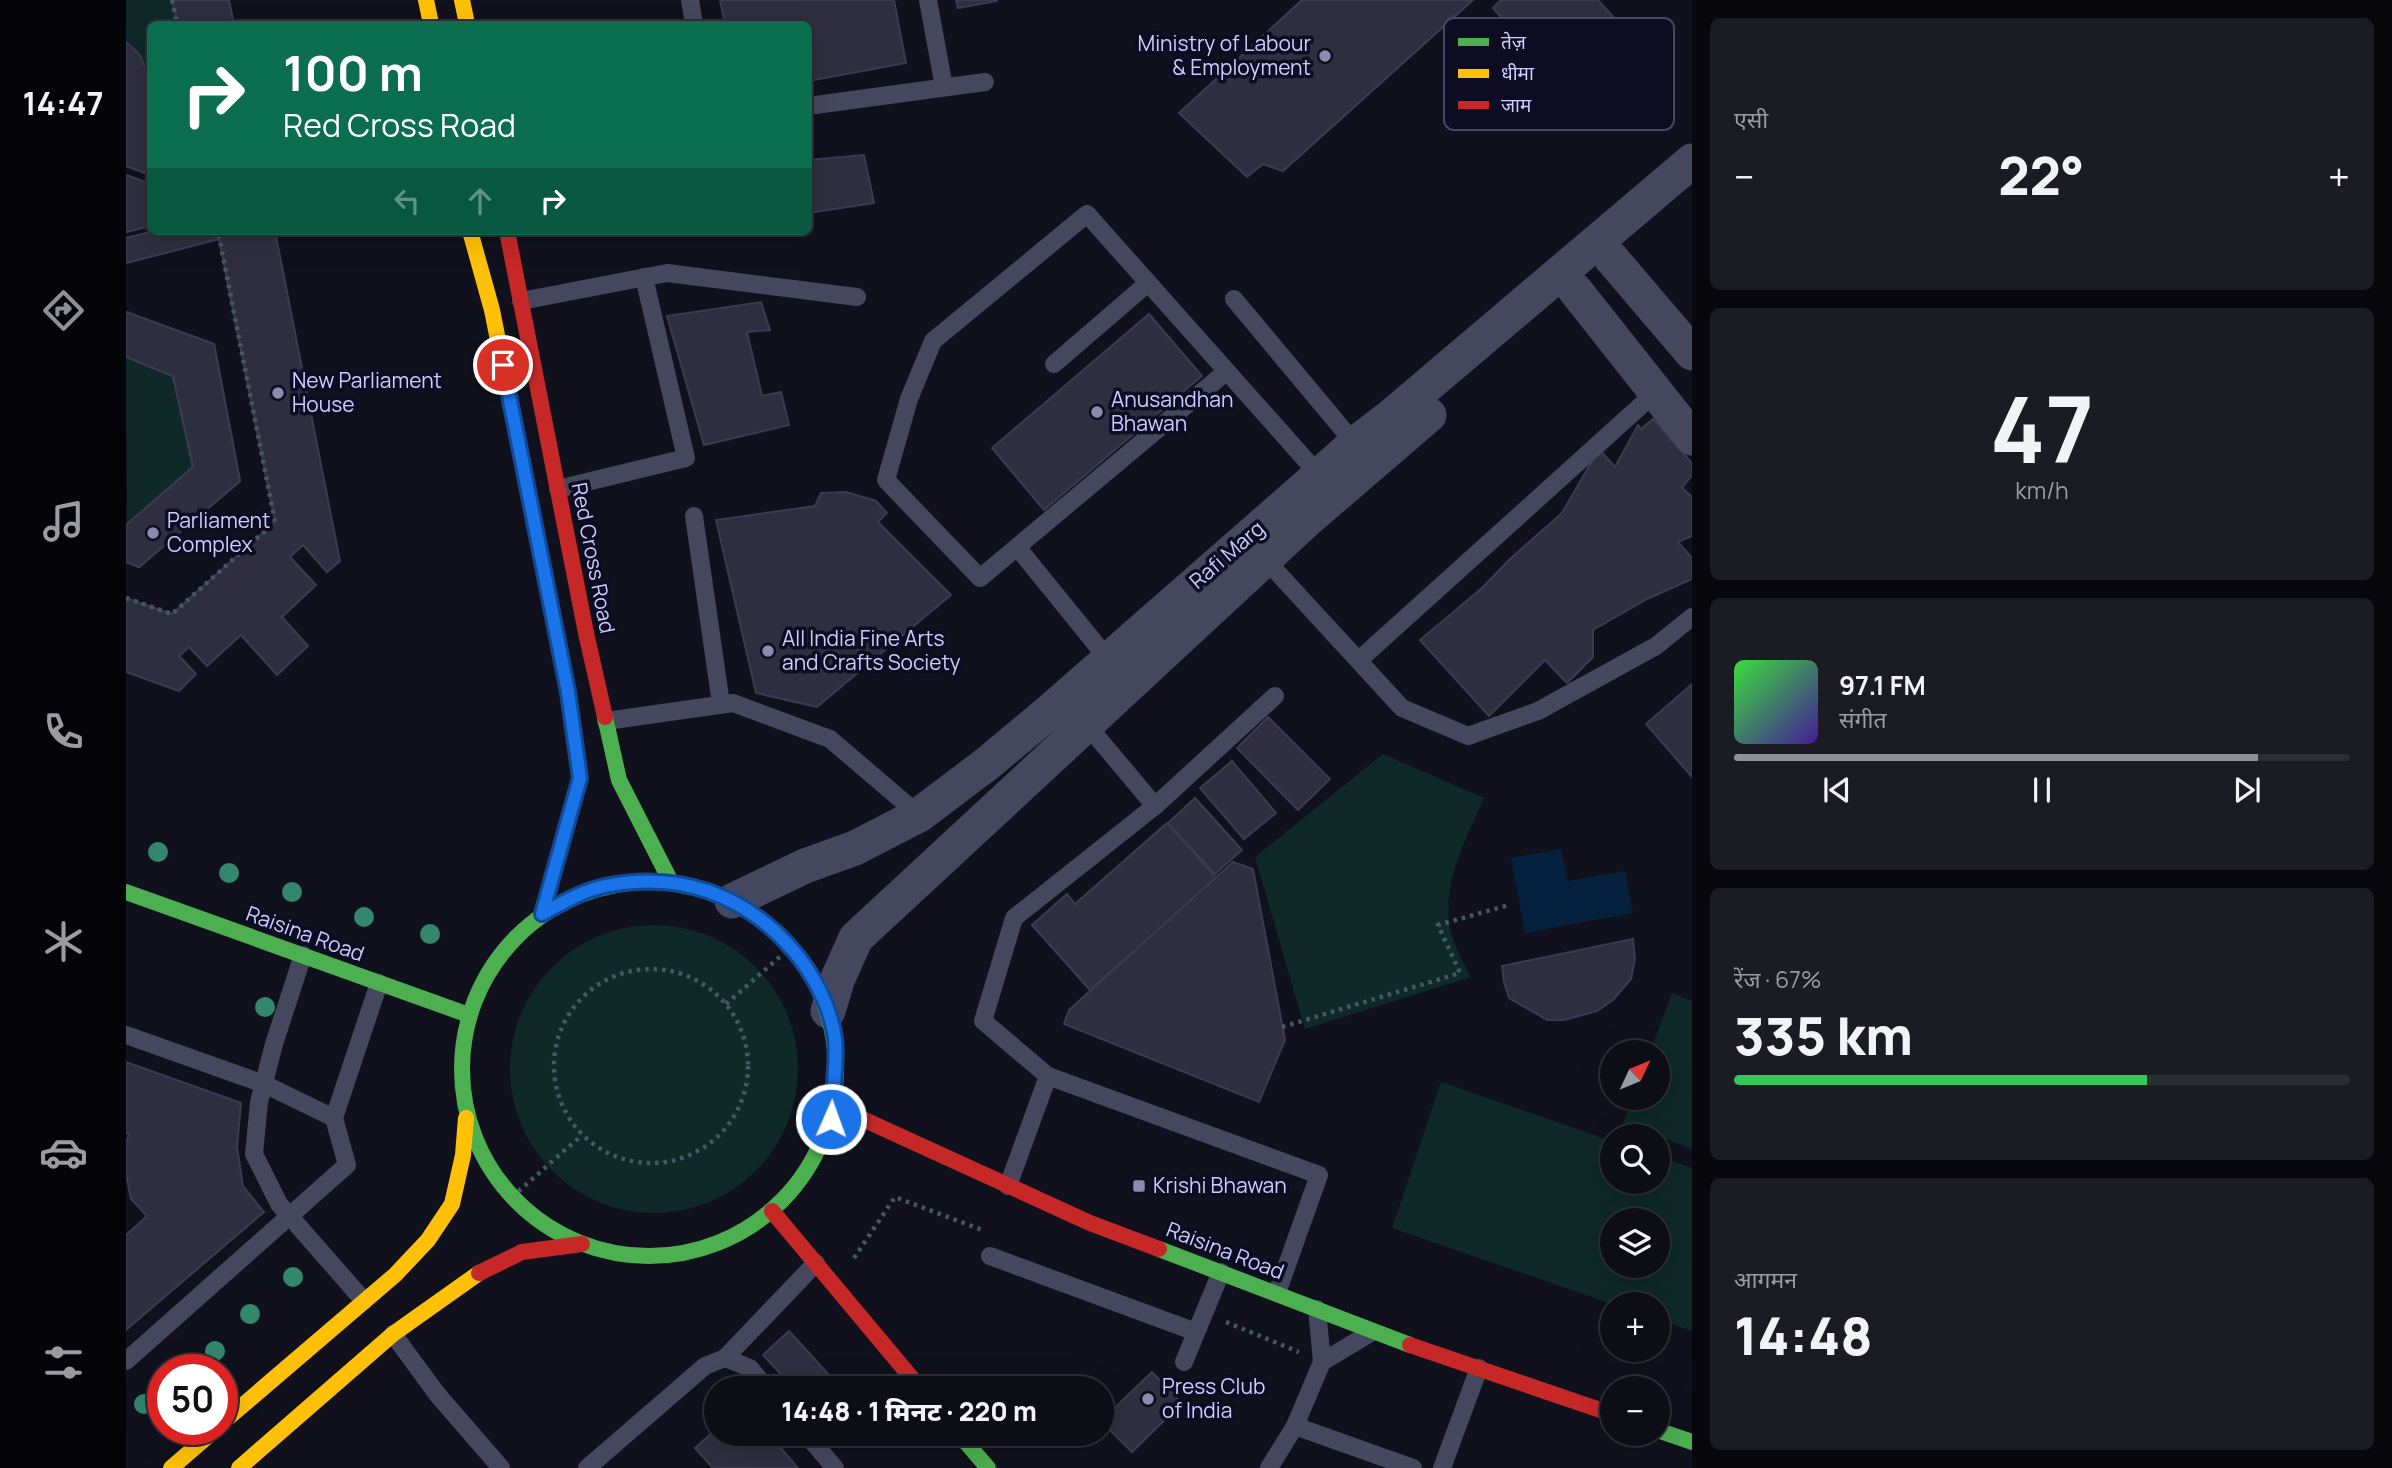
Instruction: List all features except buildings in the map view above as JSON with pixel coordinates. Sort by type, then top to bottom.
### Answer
[{"type":"main road","points":[[426,0],[430,21]]},
{"type":"main road","points":[[462,0],[466,21]]},
{"type":"main road","points":[[471,235],[495,323],[568,692],[580,778],[542,914]]},
{"type":"main road","name":"Red Cross Road","points":[[508,235],[586,633],[619,780],[671,883]]},
{"type":"main road","points":[[637,882],[671,883],[710,890],[758,916],[781,935],[800,958],[816,983],[828,1011],[835,1040],[831,1119],[821,1147],[807,1173],[772,1211],[722,1240],[664,1257],[622,1255],[582,1244],[544,1225],[512,1197],[487,1164],[474,1137],[467,1109],[463,1046],[469,1015],[481,985],[497,958],[518,934],[542,914],[572,898],[604,887],[637,882]]},
{"type":"main road","name":"Raisina Road","points":[[126,892],[469,1015]]},
{"type":"main road","name":"Raisina Road","points":[[832,1105],[1090,1223],[1277,1293],[1372,1332],[1600,1410]]},
{"type":"main road","points":[[238,1409],[395,1275],[428,1240],[452,1204],[463,1156],[467,1109]]},
{"type":"main road","points":[[772,1211],[910,1376]]},
{"type":"main road","points":[[240,1467],[393,1334],[486,1268],[522,1252],[582,1244]]},
{"type":"main road","points":[[1670,1434],[1692,1442]]},
{"type":"main road","points":[[171,1468],[198,1445]]},
{"type":"main road","points":[[969,1446],[988,1468]]},
{"type":"street","name":"Rafi Marg","points":[[732,901],[805,866],[855,848],[919,815],[988,763],[1355,444],[1692,161]]},
{"type":"street","name":"Rafi Marg","points":[[828,1011],[838,978],[856,938],[1318,510],[1692,189]]},
{"type":"street","points":[[1611,258],[1690,348]]},
{"type":"street","points":[[1575,290],[1692,438]]},
{"type":"lane","points":[[690,0],[694,21]]},
{"type":"lane","points":[[928,0],[944,87]]},
{"type":"lane","points":[[812,105],[985,82]]},
{"type":"lane","points":[[1227,370],[980,578],[886,480],[909,399],[933,341],[1087,215],[1227,370],[1320,476]]},
{"type":"lane","points":[[521,301],[667,273],[857,297]]},
{"type":"lane","points":[[558,489],[686,458],[645,277]]},
{"type":"lane","points":[[1054,364],[1148,284]]},
{"type":"lane","points":[[1234,299],[1355,444]]},
{"type":"lane","points":[[1359,660],[1656,392]]},
{"type":"lane","points":[[694,516],[721,705]]},
{"type":"lane","points":[[1017,547],[1108,659]]},
{"type":"lane","points":[[1265,559],[1402,708],[1468,736],[1538,711],[1656,646],[1692,617]]},
{"type":"lane","points":[[1275,696],[1155,806],[1014,918],[984,1021],[1048,1076],[1319,1174],[1277,1293]]},
{"type":"lane","points":[[606,721],[733,703],[830,738],[919,815]]},
{"type":"lane","points":[[1087,724],[1155,806]]},
{"type":"lane","points":[[303,955],[274,1044],[259,1102],[254,1154],[279,1204],[364,1301]]},
{"type":"lane","points":[[126,1361],[347,1165],[334,1118],[379,983]]},
{"type":"lane","points":[[126,1035],[264,1084],[334,1118]]},
{"type":"lane","points":[[1008,1186],[1048,1076]]},
{"type":"lane","points":[[990,1256],[1196,1332]]},
{"type":"lane","points":[[587,1468],[705,1366],[725,1358],[816,1263]]},
{"type":"lane","points":[[1184,1362],[1221,1272]]},
{"type":"lane","points":[[1269,1468],[1295,1426],[1322,1362],[1317,1309]]},
{"type":"lane","points":[[1322,1362],[1372,1332]]},
{"type":"lane","points":[[393,1334],[437,1394],[501,1468]]},
{"type":"lane","points":[[725,1358],[750,1368],[756,1376]]},
{"type":"lane","points":[[1442,1468],[1479,1368]]},
{"type":"lane","points":[[1295,1426],[1413,1468]]},
{"type":"lane","points":[[816,1446],[835,1468]]},
{"type":"path","points":[[172,0],[176,21]]},
{"type":"path","points":[[126,598],[172,614],[275,522],[219,235]]},
{"type":"path","points":[[1282,1027],[1460,973],[1438,925],[1509,905]]},
{"type":"path","points":[[726,1004],[790,947]]},
{"type":"path","points":[[642,968],[673,970],[702,983],[726,1004],[743,1032],[749,1065],[744,1097],[728,1126],[703,1149],[673,1161],[640,1163],[609,1154],[582,1135],[563,1109],[553,1079],[554,1047],[565,1017],[584,992],[611,976],[642,968]]},
{"type":"path","points":[[512,1197],[582,1135]]},
{"type":"green space","points":[[126,0],[171,0],[175,21],[147,21],[147,71],[139,54],[126,42]]},
{"type":"green space","points":[[126,357],[173,376],[193,467],[127,525]]},
{"type":"green space","points":[[1383,754],[1484,798],[1458,858],[1448,905],[1452,936],[1471,977],[1305,1029],[1255,857]]},
{"type":"green space","points":[[640,925],[668,925],[696,931],[722,942],[746,957],[766,977],[781,1001],[792,1027],[798,1069],[796,1097],[781,1137],[766,1161],[746,1181],[722,1196],[696,1207],[668,1213],[640,1213],[612,1207],[586,1196],[562,1181],[542,1161],[527,1137],[516,1111],[510,1083],[510,1055],[516,1027],[527,1001],[542,977],[562,957],[586,942],[612,931]]},
{"type":"green space","points":[[1672,993],[1692,1001],[1692,1149],[1670,1141],[1670,1124],[1623,1123],[1628,1110],[1670,1110],[1670,1040],[1654,1040]]},
{"type":"green space","points":[[1441,1082],[1600,1137],[1600,1194],[1670,1194],[1670,1160],[1692,1168],[1692,1331],[1670,1323],[1670,1292],[1600,1292],[1600,1300],[1392,1228]]},
{"type":"water","points":[[1561,849],[1568,881],[1625,871],[1633,913],[1525,933],[1511,858]]},
{"type":"traffic: fast","points":[[605,717],[619,780],[671,882]]},
{"type":"traffic: fast","points":[[649,882],[685,886],[721,896],[768,924],[794,950],[822,997],[832,1033],[836,1069],[832,1105],[822,1141],[794,1188],[768,1214],[721,1242],[685,1252],[649,1256],[613,1252],[577,1242],[530,1214],[504,1188],[476,1141],[466,1105],[462,1069],[466,1033],[476,997],[504,950],[530,924],[577,896],[613,886],[649,882]]},
{"type":"traffic: fast","points":[[126,892],[469,1015]]},
{"type":"traffic: fast","points":[[1159,1249],[1410,1345]]},
{"type":"traffic: fast","points":[[1670,1434],[1692,1442]]},
{"type":"traffic: fast","points":[[969,1446],[988,1468]]},
{"type":"traffic: slow","points":[[426,0],[430,21]]},
{"type":"traffic: slow","points":[[462,0],[466,21]]},
{"type":"traffic: slow","points":[[471,235],[492,310],[570,704]]},
{"type":"traffic: slow","points":[[238,1409],[395,1275],[428,1240],[452,1204],[463,1155],[466,1118]]},
{"type":"traffic: slow","points":[[239,1468],[393,1334],[479,1273]]},
{"type":"traffic: slow","points":[[171,1468],[198,1445]]},
{"type":"traffic: jam","points":[[508,235],[605,717]]},
{"type":"traffic: jam","points":[[542,914],[580,778],[570,704]]},
{"type":"traffic: jam","points":[[832,1105],[1090,1223],[1159,1249]]},
{"type":"traffic: jam","points":[[772,1211],[910,1376]]},
{"type":"traffic: jam","points":[[479,1273],[522,1252],[582,1244]]},
{"type":"traffic: jam","points":[[1410,1345],[1600,1410]]},
{"type":"place","name":"Ministry of Labour & Employment","points":[[1325,56]]},
{"type":"place","name":"New Parliament House","points":[[278,393]]},
{"type":"place","name":"Anusandhan Bhawan","points":[[1097,412]]},
{"type":"place","name":"Parliament Complex","points":[[153,533]]},
{"type":"place","name":"All India Fine Arts and Crafts Society","points":[[768,651]]},
{"type":"place","name":"Krishi Bhawan","points":[[1139,1186]]},
{"type":"place","name":"Press Club of India","points":[[1148,1399]]},
{"type":"route","points":[[503,365],[568,692],[580,778],[542,914],[572,898],[604,887],[637,882],[671,883],[710,890],[758,916],[781,935],[800,958],[816,983],[828,1011],[835,1040],[831,1119]]}]
